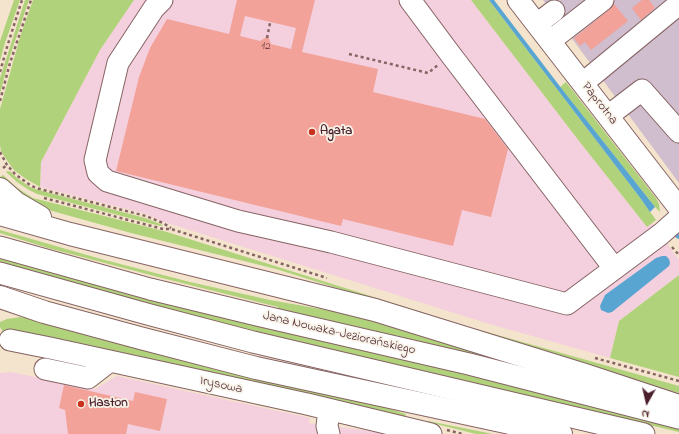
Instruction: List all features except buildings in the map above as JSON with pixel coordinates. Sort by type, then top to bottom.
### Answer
[{"type":"main road","points":[[2,175],[16,203],[69,234]]},
{"type":"main road","points":[[0,214],[69,234],[375,310],[585,375],[679,406]]},
{"type":"main road","points":[[0,297],[44,312],[256,368],[560,434]]},
{"type":"main road","points":[[0,312],[22,309],[44,312]]},
{"type":"street","points":[[162,0],[154,8],[118,63],[95,160],[98,173],[107,181],[238,221],[331,242],[568,304],[661,234],[679,218]]},
{"type":"street","points":[[410,0],[614,268]]},
{"type":"street","name":"Paprotna","points":[[518,0],[679,208]]},
{"type":"street","points":[[550,40],[603,0]]},
{"type":"street","points":[[583,83],[679,4]]},
{"type":"street","points":[[537,24],[554,11]]},
{"type":"street","points":[[608,116],[642,90],[679,132]]},
{"type":"street","name":"Jana Nowaka-Jeziorańskiego","points":[[0,247],[150,289],[469,364],[679,418]]},
{"type":"street","points":[[0,274],[253,342],[644,434]]},
{"type":"street","name":"Irysowa","points":[[10,340],[110,361],[431,434]]},
{"type":"street","points":[[50,348],[44,374],[88,378],[110,361]]},
{"type":"street","points":[[329,410],[327,426],[329,434]]},
{"type":"path","points":[[0,72],[22,0]]},
{"type":"path","points":[[0,101],[12,56],[31,0]]},
{"type":"path","points":[[267,38],[270,23]]},
{"type":"path","points":[[348,54],[428,73],[451,55]]},
{"type":"path","points":[[0,152],[7,165],[15,174],[36,188],[146,216],[163,223],[172,229],[162,229],[38,196]]},
{"type":"path","points":[[2,175],[7,165]]},
{"type":"shaded area","points":[[134,0],[471,0],[647,227],[652,223],[679,260],[679,275],[619,321],[610,358],[486,323],[164,222],[146,214],[40,187],[41,162],[100,50]]},
{"type":"shaded area","points":[[543,0],[679,0],[679,183],[562,25],[568,19],[561,12],[556,16]]},
{"type":"shaded area","name":"Haston","points":[[11,372],[95,389],[117,376],[310,418],[309,423],[371,431],[383,434],[0,434],[0,373]]},
{"type":"green space","points":[[14,0],[20,0],[0,61],[0,41]]},
{"type":"green space","points":[[25,0],[29,0],[10,56],[0,94],[0,78]]},
{"type":"green space","points":[[33,0],[134,0],[100,50],[41,162],[40,187],[14,170],[1,151],[0,145],[0,109],[20,37]]},
{"type":"green space","points":[[471,0],[489,0],[656,220],[647,227]]},
{"type":"green space","points":[[566,82],[656,198],[659,204],[660,212],[560,87]]},
{"type":"green space","points":[[8,171],[35,189],[145,218],[163,225],[160,226],[37,194],[17,182],[6,172]]},
{"type":"green space","points":[[3,175],[15,186],[33,198],[167,232],[469,327],[679,386],[679,393],[276,269],[131,233],[38,207],[0,182],[0,177]]},
{"type":"green space","points":[[0,230],[101,259],[190,282],[270,300],[332,311],[381,322],[553,375],[278,310],[278,307],[48,248],[0,233]]},
{"type":"green space","points":[[0,256],[679,425],[679,432],[185,315],[0,265]]},
{"type":"green space","points":[[679,275],[679,377],[610,358],[619,321]]},
{"type":"green space","points":[[20,317],[355,398],[406,414],[405,417],[345,402],[161,362],[3,332],[0,327],[0,322],[7,319]]},
{"type":"green space","points":[[428,421],[492,434],[476,434]]},
{"type":"water","points":[[489,0],[494,0],[655,207],[650,212],[641,199]]},
{"type":"water","points":[[666,256],[669,259],[669,266],[612,312],[608,313],[601,310],[600,306],[605,295],[656,258]]},
{"type":"place","name":"Agata","points":[[312,132]]},
{"type":"place","name":"Haston","points":[[81,404]]}]
